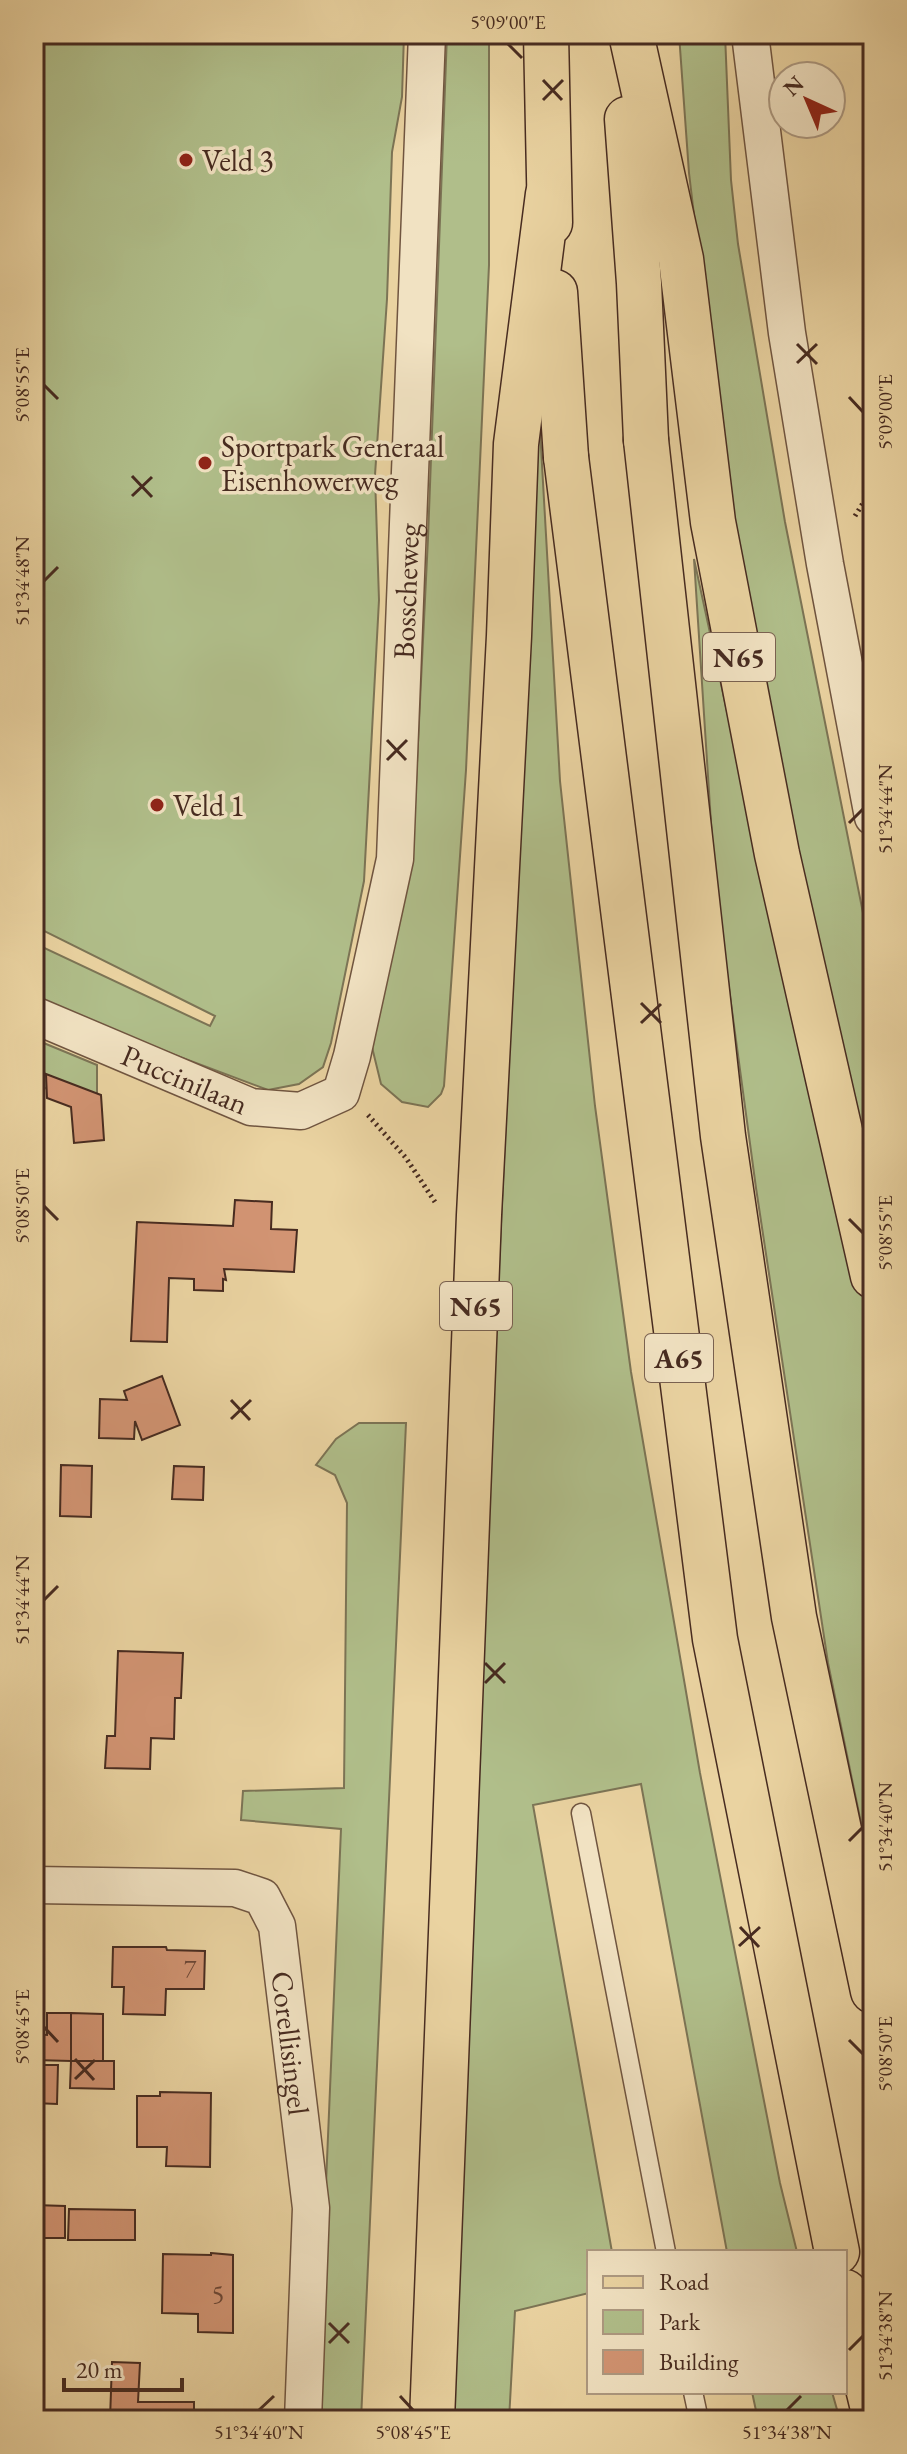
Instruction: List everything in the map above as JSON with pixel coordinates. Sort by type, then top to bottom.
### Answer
[{"type":"main road","name":"N65","points":[[546,34],[548,194],[566,457]]},
{"type":"main road","name":"A65","points":[[621,34],[639,283],[646,440],[725,1151],[794,1617],[873,1991]]},
{"type":"main road","name":"N65","points":[[631,34],[681,259],[713,522],[777,854],[873,1276]]},
{"type":"main road","name":"N65","points":[[432,2420],[479,1215],[516,444],[548,194]]},
{"type":"main road","name":"A65","points":[[566,457],[715,1639],[837,2250]]},
{"type":"main road","points":[[847,2300],[873,2409]]},
{"type":"street","name":"Bosscheweg","points":[[341,1093],[395,859],[427,34]]},
{"type":"street","points":[[750,34],[787,333],[825,564],[873,817]]},
{"type":"street","name":"Puccinilaan","points":[[34,1015],[251,1107],[301,1111],[341,1093]]},
{"type":"street","name":"Corellisingel","points":[[34,1885],[235,1888],[262,1897],[277,1926],[311,2208],[303,2420]]},
{"type":"lane","points":[[581,1813],[666,2250]]},
{"type":"lane","points":[[693,2394],[699,2420]]},
{"type":"green space","name":"Sportpark Generaal Eisenhowerweg","points":[[34,34],[404,34],[402,97],[392,152],[387,299],[375,475],[379,600],[364,881],[331,1043],[323,1067],[299,1084],[268,1090],[34,997],[34,943],[210,1026],[215,1016],[34,926]]},
{"type":"green space","points":[[447,34],[489,34],[489,265],[466,770],[444,1086],[441,1094],[428,1107],[402,1102],[381,1084],[371,1043],[415,804]]},
{"type":"green space","points":[[679,34],[725,34],[731,180],[738,244],[785,522],[873,963],[873,1199],[713,469],[701,274],[689,173]]},
{"type":"green space","points":[[539,412],[560,781],[595,1106],[631,1372],[700,1773],[780,2183],[797,2250],[727,2250],[641,1784],[533,1805],[612,2250],[587,2250],[587,2293],[515,2311],[509,2420],[445,2420]]},
{"type":"green space","points":[[694,559],[776,938],[825,1127],[873,1340],[873,1881],[828,1663],[756,1188],[715,885]]},
{"type":"green space","points":[[34,1039],[97,1065],[97,1111],[34,1083]]},
{"type":"green space","points":[[359,1423],[406,1423],[361,2420],[316,2420],[341,1829],[241,1820],[243,1791],[344,1788],[347,1503],[335,1475],[316,1465],[336,1439]]},
{"type":"green space","points":[[752,2394],[833,2394],[840,2420],[758,2420]]},
{"type":"building","points":[[46,1074],[101,1095],[104,1140],[74,1143],[71,1107],[47,1098]]},
{"type":"building","points":[[235,1200],[272,1202],[271,1229],[297,1230],[294,1272],[224,1269],[226,1280],[223,1279],[223,1291],[194,1290],[194,1279],[169,1278],[167,1342],[131,1341],[137,1222],[233,1226]]},
{"type":"building","points":[[162,1376],[180,1425],[142,1440],[135,1421],[134,1439],[99,1438],[100,1399],[127,1400],[124,1391]]},
{"type":"building","points":[[61,1465],[92,1466],[91,1517],[60,1516]]},
{"type":"building","points":[[174,1466],[204,1467],[203,1500],[172,1499]]},
{"type":"building","points":[[118,1651],[183,1653],[181,1698],[175,1698],[174,1739],[151,1738],[150,1769],[105,1768],[107,1736],[115,1736]]},
{"type":"building","points":[[113,1947],[205,1951],[204,1989],[166,1989],[165,2015],[123,2014],[124,1987],[112,1987]]},
{"type":"building","points":[[47,2013],[71,2013],[71,2061],[34,2060],[34,2034],[47,2035]]},
{"type":"building","points":[[71,2013],[103,2014],[103,2061],[71,2061]]},
{"type":"building","points":[[71,2061],[114,2061],[114,2089],[70,2088]]},
{"type":"building","points":[[34,2065],[58,2065],[57,2104],[34,2103]]},
{"type":"building","points":[[160,2092],[211,2093],[210,2167],[166,2166],[167,2147],[137,2147],[137,2096],[160,2096]]},
{"type":"building","points":[[34,2205],[65,2206],[65,2238],[34,2238]]},
{"type":"building","points":[[69,2209],[135,2210],[135,2240],[68,2240]]},
{"type":"building","points":[[163,2254],[233,2255],[233,2333],[198,2332],[198,2314],[162,2313]]},
{"type":"building","points":[[112,2362],[140,2363],[138,2402],[194,2402],[194,2414],[217,2415],[217,2420],[110,2420]]},
{"type":"place","name":"Veld 3","points":[[186,160]]},
{"type":"place","name":"Sportpark Generaal Eisenhowerweg","points":[[205,463]]},
{"type":"place","name":"Veld 1","points":[[157,805]]}]
